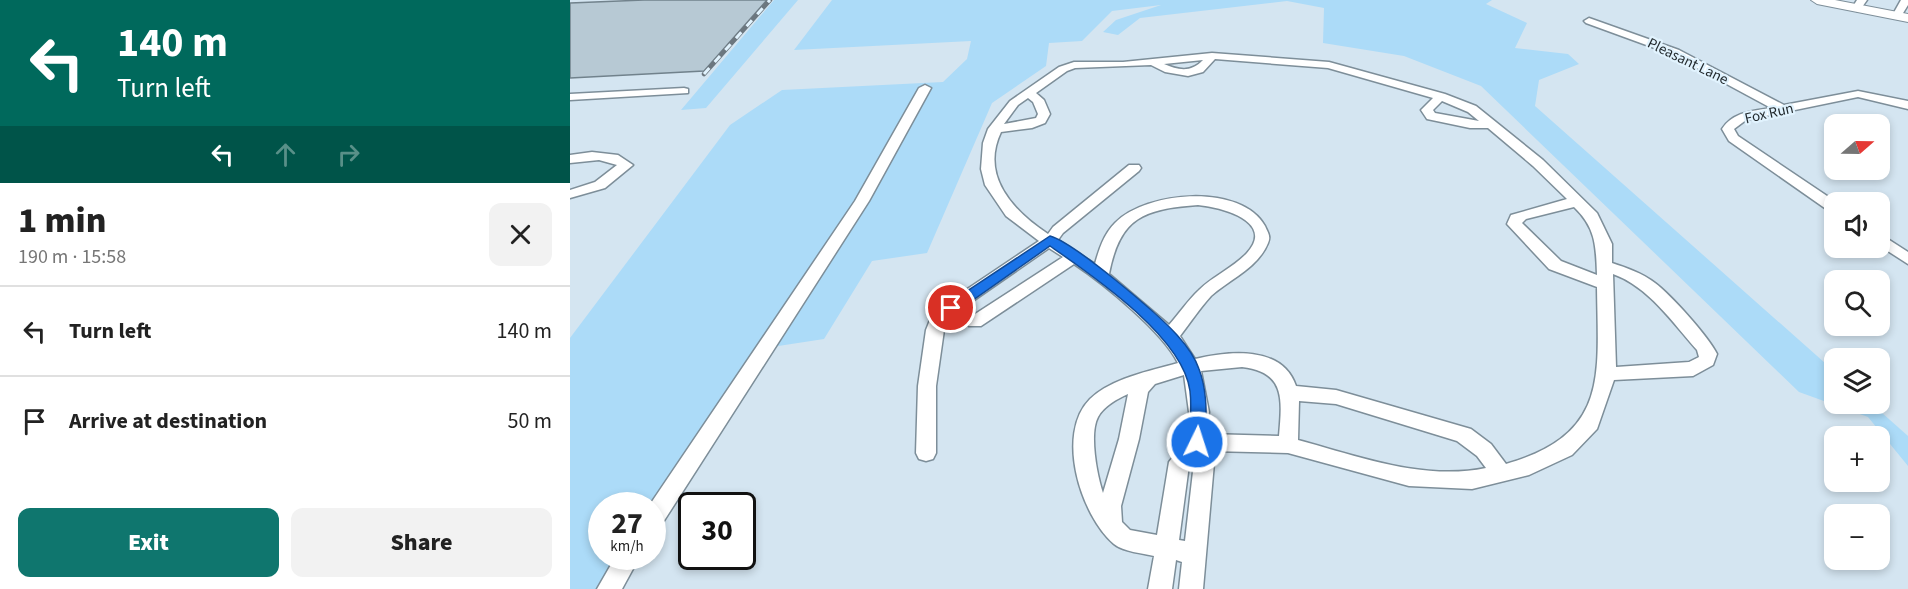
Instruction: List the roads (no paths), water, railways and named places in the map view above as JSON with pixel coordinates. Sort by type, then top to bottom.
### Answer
[{"type":"main road","points":[[1817,0],[1860,4],[1903,17]]},
{"type":"street","points":[[1903,17],[1906,0]]},
{"type":"street","name":"Pleasant Lane","points":[[1589,21],[1675,52],[1783,109]]},
{"type":"street","points":[[1160,589],[1179,462],[1197,442],[1288,445],[1365,468],[1409,477],[1472,480],[1502,474],[1550,458],[1580,437],[1590,423],[1607,374],[1604,244],[1599,229],[1592,216],[1577,200],[1472,109],[1441,96],[1329,65],[1212,56],[1124,65],[1074,65],[1063,69],[1027,92],[1014,103],[994,129],[987,155],[992,185],[1011,213],[1029,228],[1101,275],[1170,336],[1191,367],[1198,392],[1197,442],[1204,463],[1191,589]]},
{"type":"street","points":[[666,499],[862,201],[925,88]]},
{"type":"street","points":[[570,97],[684,91]]},
{"type":"street","points":[[994,129],[1032,124],[1041,120],[1044,114],[1038,100],[1027,92]]},
{"type":"street","name":"Fox Run","points":[[1824,201],[1733,138],[1728,129],[1732,123],[1742,117],[1858,94],[1908,105]]},
{"type":"street","points":[[1441,96],[1426,110],[1431,116],[1470,124],[1493,125]]},
{"type":"street","points":[[570,159],[603,155],[617,158],[626,165],[600,185],[570,194]]},
{"type":"street","points":[[926,453],[927,386],[935,330],[939,320],[951,308],[1050,240],[1134,168]]},
{"type":"street","points":[[1577,200],[1565,206],[1521,216],[1516,218],[1514,224],[1555,265],[1604,274],[1631,275],[1650,287],[1704,346],[1708,354],[1707,360],[1693,369],[1607,374]]},
{"type":"street","points":[[1101,275],[1109,242],[1116,231],[1131,217],[1152,207],[1185,202],[1217,203],[1241,210],[1254,219],[1262,235],[1258,248],[1252,256],[1205,293],[1170,336]]},
{"type":"street","points":[[1890,246],[1908,259]]},
{"type":"street","points":[[975,322],[1074,257]]},
{"type":"street","points":[[1195,554],[1124,539],[1099,510],[1086,477],[1086,421],[1091,410],[1118,389],[1148,379],[1230,359],[1256,362],[1281,374],[1289,393],[1288,445]]},
{"type":"street","points":[[1111,526],[1110,506],[1129,439],[1136,399],[1139,389],[1148,379]]},
{"type":"street","points":[[1289,393],[1336,397],[1464,435],[1484,450],[1502,474]]},
{"type":"street","points":[[609,589],[621,570]]},
{"type":"railway","points":[[704,74],[770,0]]}]
